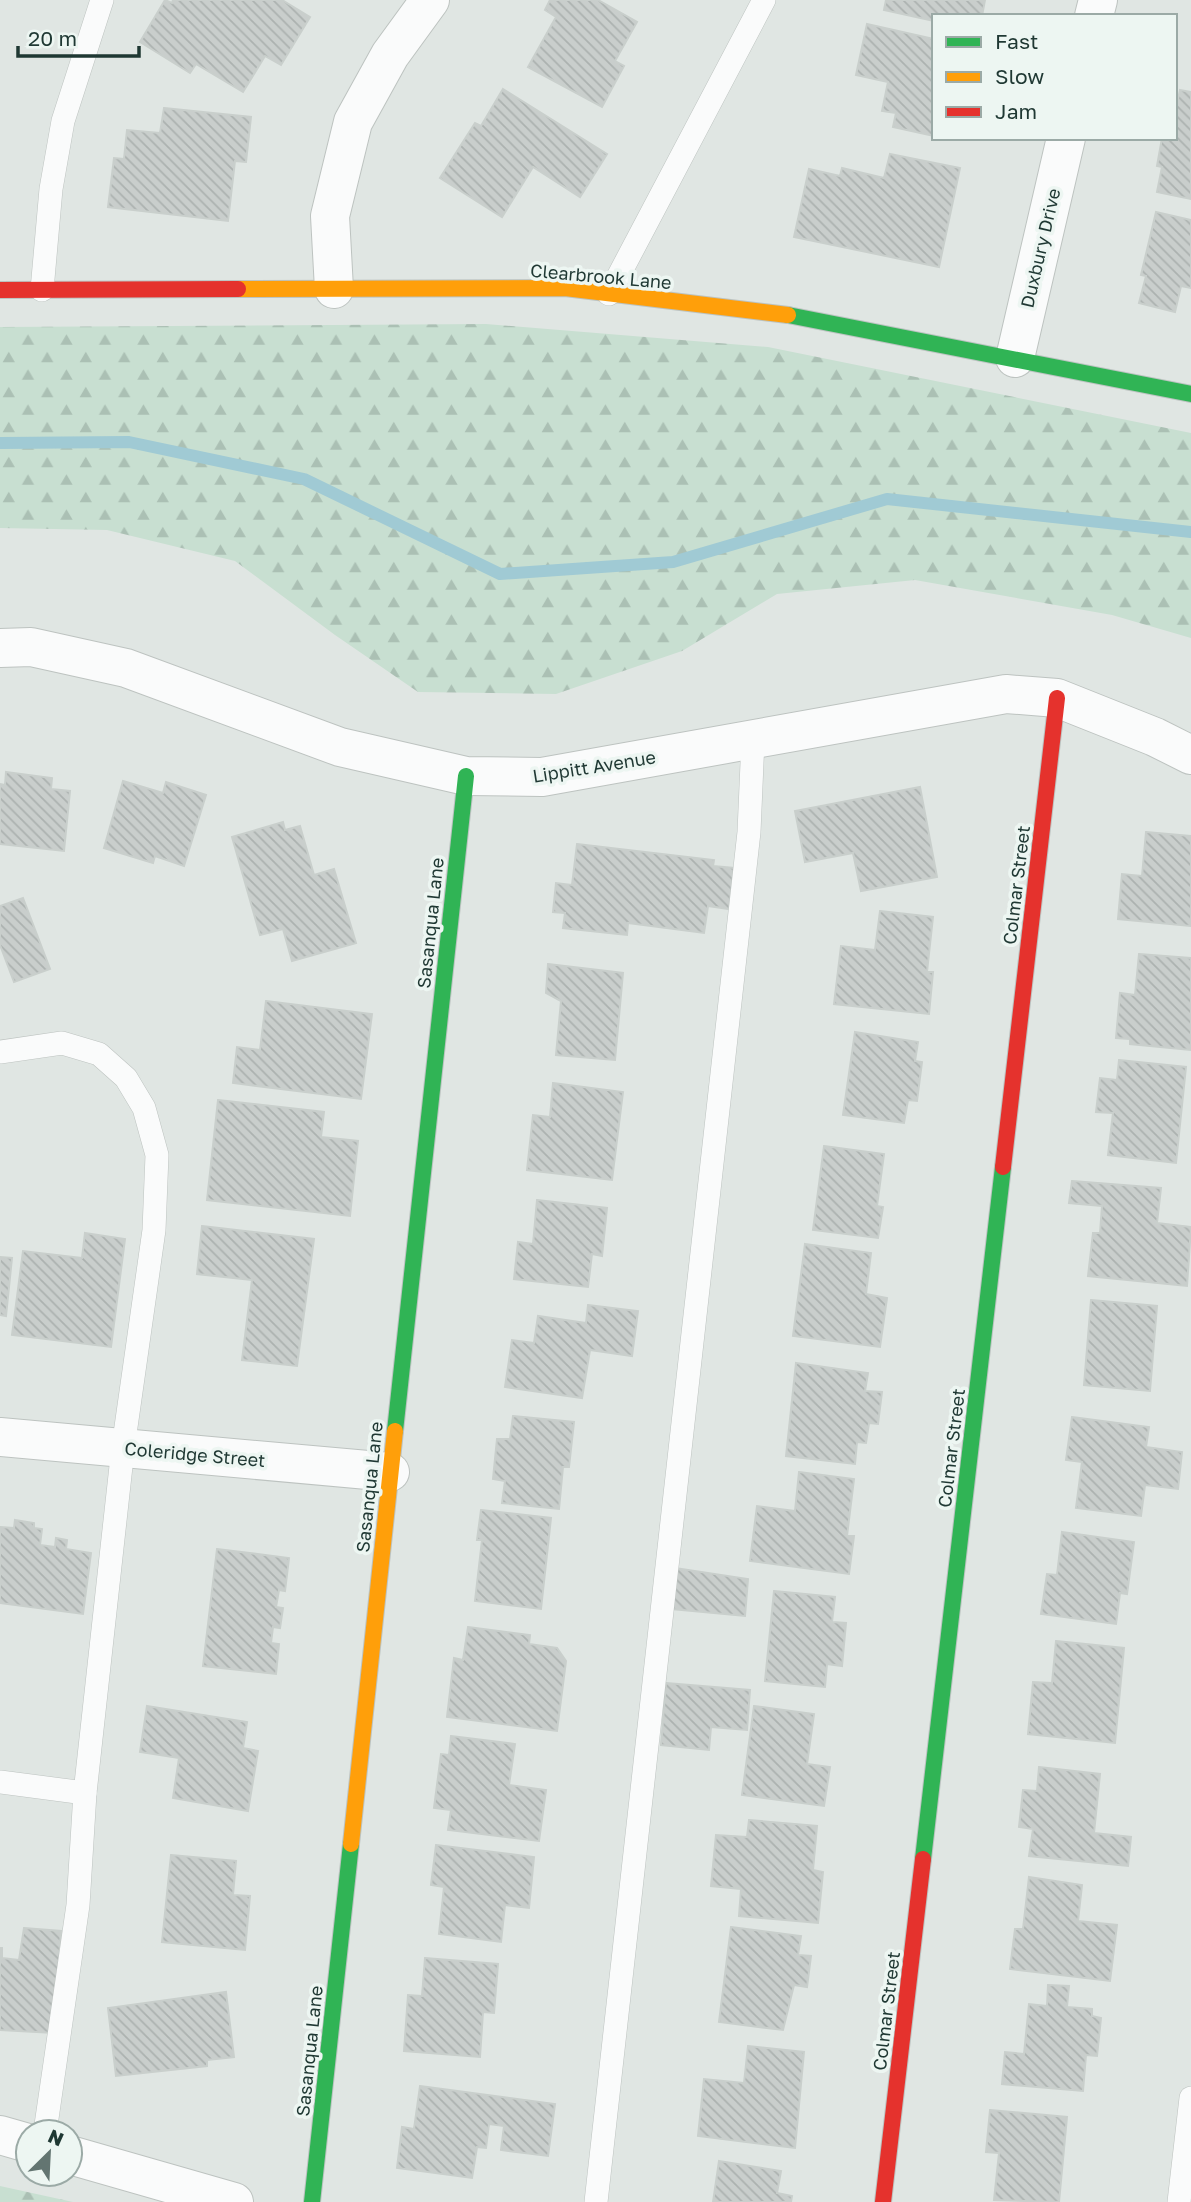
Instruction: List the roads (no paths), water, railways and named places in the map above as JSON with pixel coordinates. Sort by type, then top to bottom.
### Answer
[{"type":"street","points":[[334,289],[330,216],[353,122],[390,55],[430,0]]},
{"type":"street","name":"Duxbury Drive","points":[[1014,358],[1066,140]]},
{"type":"street","name":"Clearbrook Lane","points":[[0,290],[565,288],[777,313],[1191,394]]},
{"type":"street","name":"Lippitt Avenue","points":[[0,648],[31,647],[126,668],[340,747],[466,776],[542,777],[1006,694],[1057,698],[1155,737],[1191,755]]},
{"type":"street","name":"Colmar Street","points":[[883,2202],[1057,698]]},
{"type":"street","name":"Sasanqua Lane","points":[[312,2202],[466,776]]},
{"type":"street","name":"Coleridge Street","points":[[0,1437],[390,1472]]},
{"type":"street","points":[[84,2159],[234,2202]]},
{"type":"lane","points":[[43,290],[51,189],[63,121],[102,0]]},
{"type":"lane","points":[[609,294],[764,0]]},
{"type":"lane","points":[[596,2202],[749,832],[754,740]]},
{"type":"lane","points":[[0,1052],[62,1042],[99,1054],[126,1078],[145,1108],[157,1155],[153,1230],[123,1448],[85,1793],[78,1905],[47,2118]]},
{"type":"lane","points":[[0,1782],[85,1793]]},
{"type":"lane","points":[[1179,2202],[1191,2098]]},
{"type":"waterway","points":[[0,443],[129,442],[304,479],[500,574],[673,562],[887,499],[1191,532]]}]
